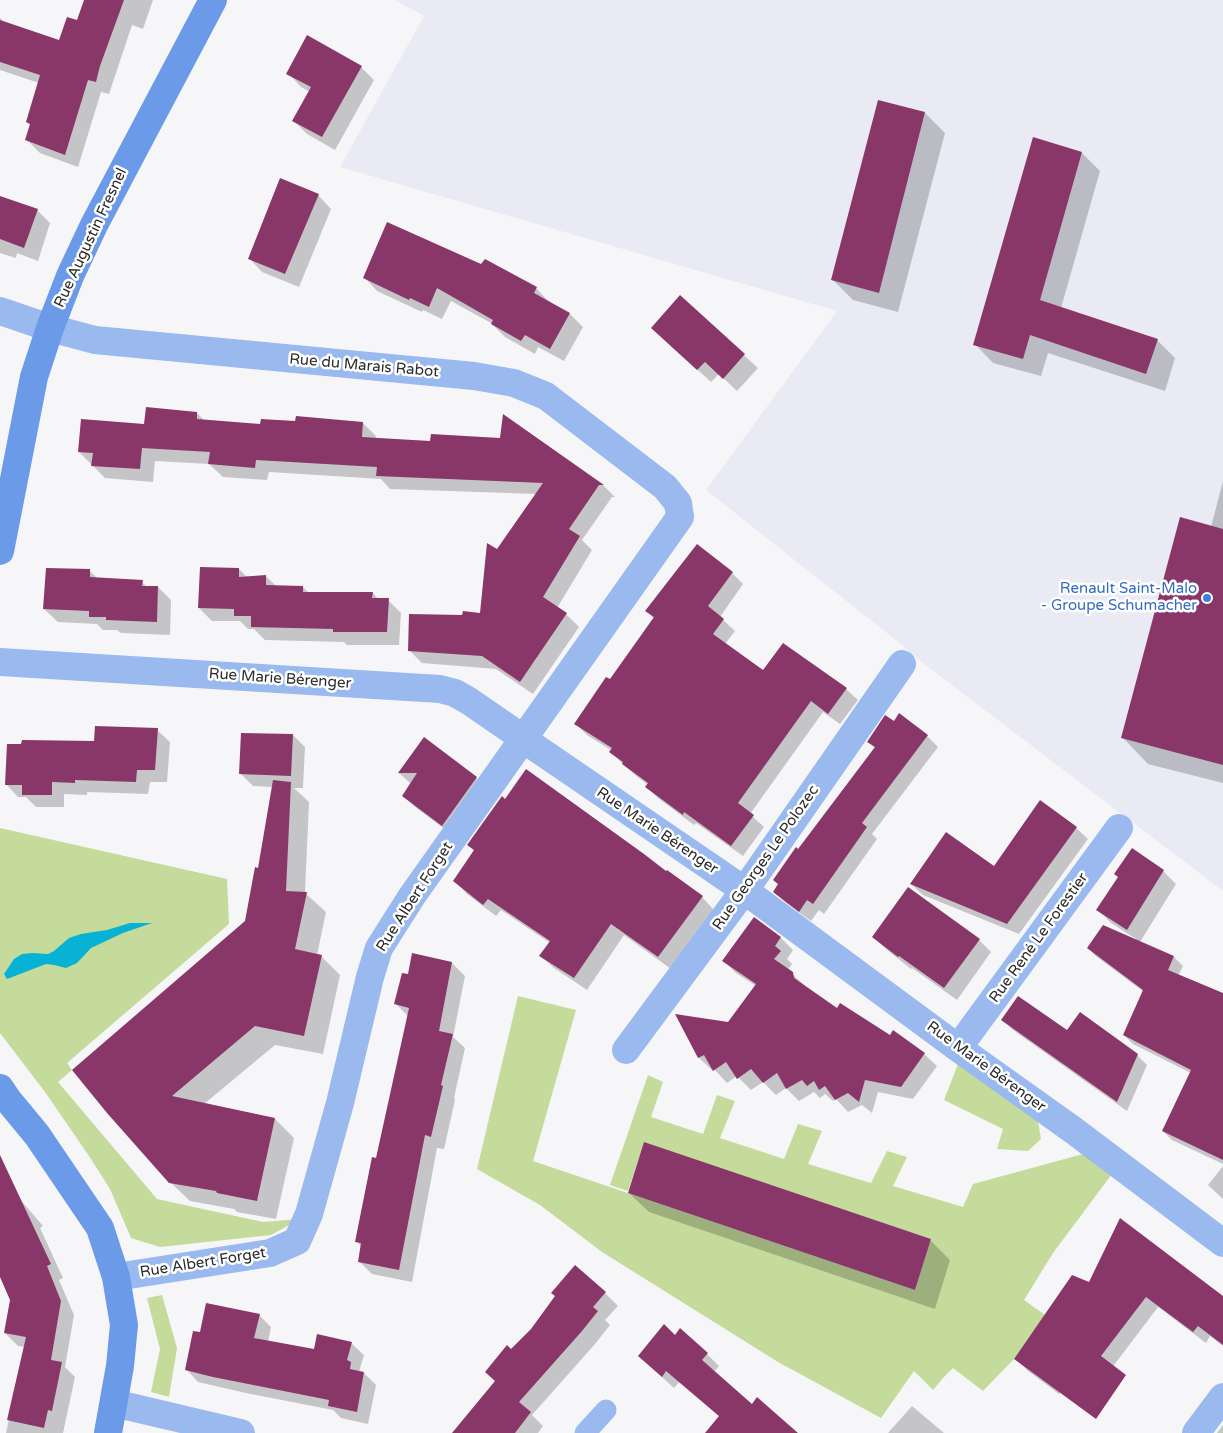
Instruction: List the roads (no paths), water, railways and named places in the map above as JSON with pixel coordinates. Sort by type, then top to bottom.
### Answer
[{"type":"street","name":"Rue Augustin Fresnel","points":[[0,551],[34,377],[70,276],[94,226],[212,0]]},
{"type":"street","name":"Rue du Marais Rabot","points":[[0,311],[50,328],[95,340],[474,376],[514,383],[546,396],[665,487],[678,503],[680,517]]},
{"type":"street","name":"Rue Albert Forget","points":[[116,1277],[270,1253],[297,1242],[309,1214],[340,1103],[379,948],[412,896],[680,517]]},
{"type":"street","name":"Rue Marie Bérenger","points":[[0,662],[440,690],[455,693],[744,890],[1081,1136],[1223,1243]]},
{"type":"street","name":"Rue Georges Le Polozec","points":[[626,1050],[744,890],[902,664]]},
{"type":"street","name":"Rue René Le Forestier","points":[[958,1048],[1119,828]]},
{"type":"street","points":[[0,1088],[37,1135],[100,1228],[116,1277],[124,1325],[120,1366],[108,1433]]},
{"type":"street","points":[[1196,1433],[1223,1397]]},
{"type":"street","points":[[114,1403],[241,1433]]},
{"type":"lane","points":[[585,1433],[606,1410]]},
{"type":"water","points":[[130,923],[152,923],[123,933],[91,948],[77,963],[66,968],[46,964],[7,979],[4,974],[14,959],[22,954],[48,954],[69,938]]},
{"type":"place","name":"Renault Saint-Malo - Groupe Schumacher","points":[[1207,598]]}]
